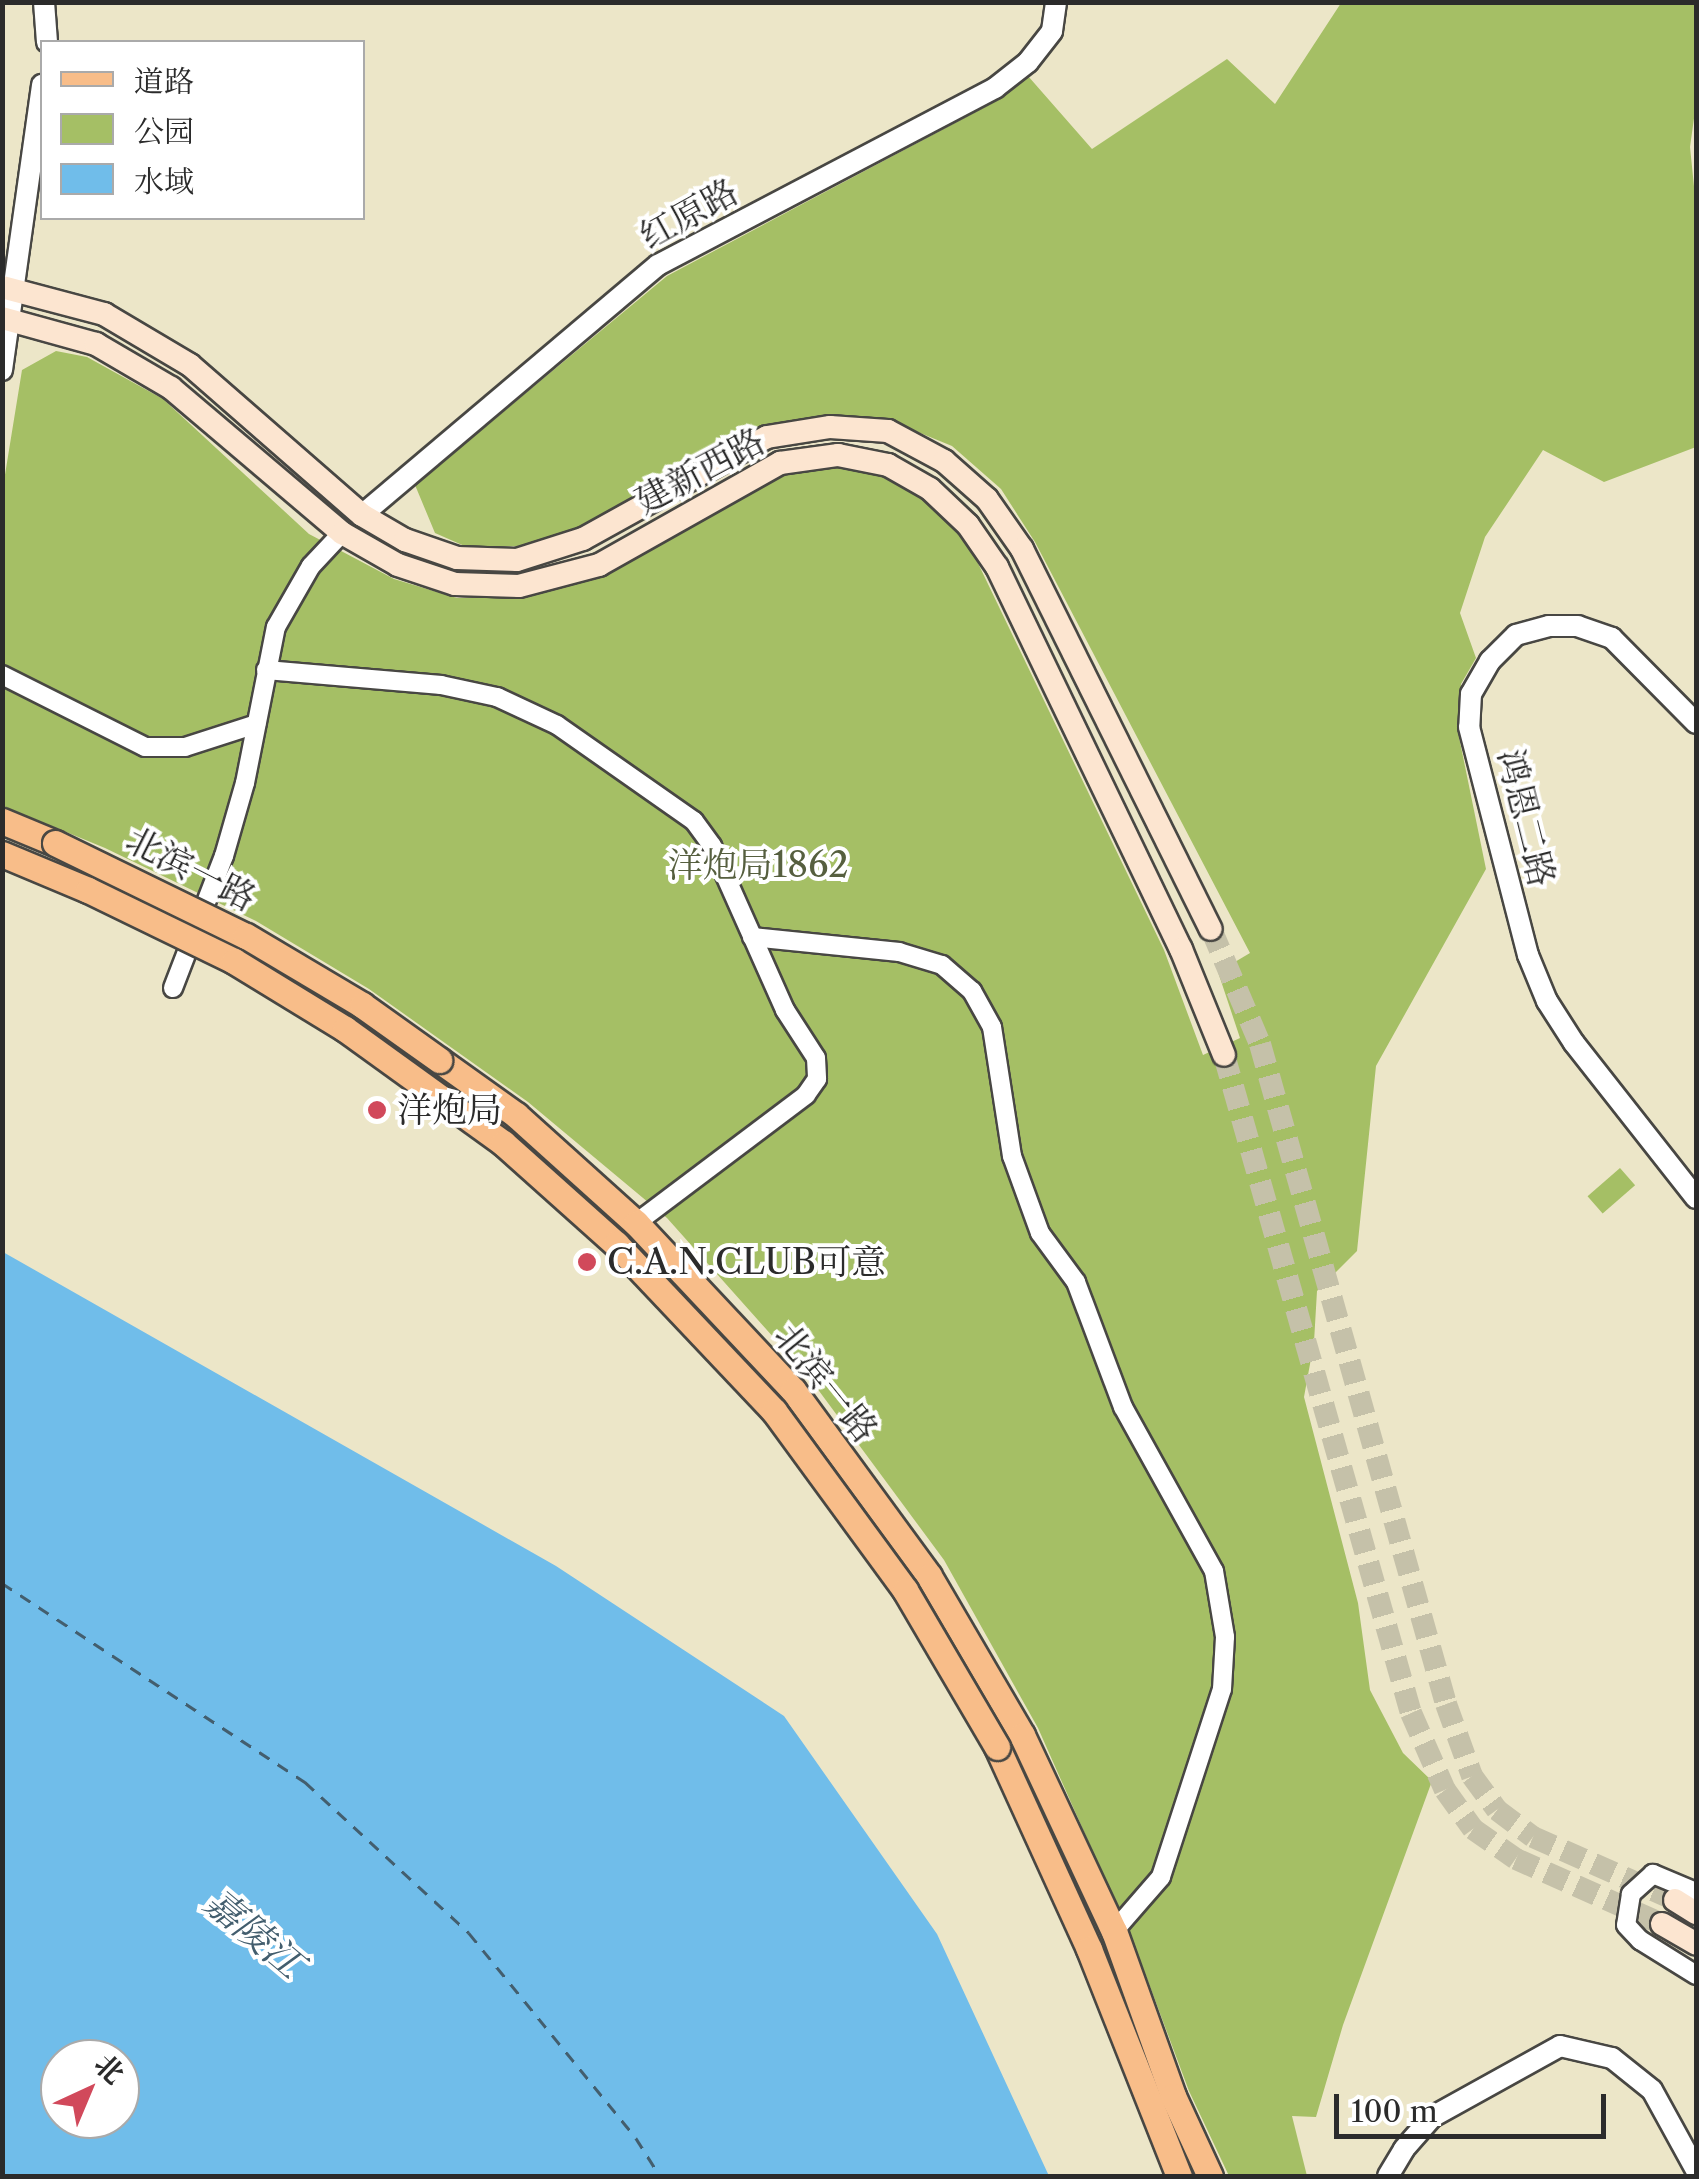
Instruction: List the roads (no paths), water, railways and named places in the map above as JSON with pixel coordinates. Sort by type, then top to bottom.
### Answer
[{"type":"main road","name":"建新西路","points":[[10,288],[104,314],[190,365],[362,515],[405,540],[457,558],[518,560],[583,539],[768,437],[830,427],[888,431],[944,461],[987,499],[1022,549],[1211,929]]},
{"type":"main road","name":"建新西路","points":[[7,319],[96,344],[172,388],[342,533],[398,564],[455,584],[519,586],[599,566],[780,463],[838,455],[888,465],[930,489],[968,525],[997,568],[1180,949],[1224,1055]]},
{"type":"main road","name":"北滨一路","points":[[2,821],[102,863],[246,936],[362,1005],[516,1115],[636,1223],[794,1390],[929,1576],[1022,1735],[1114,1931],[1174,2096],[1210,2176]]},
{"type":"main road","name":"北滨一路","points":[[2,854],[88,890],[234,961],[345,1028],[503,1142],[616,1244],[774,1412],[905,1590],[998,1746],[1089,1949],[1178,2176]]},
{"type":"main road","points":[[1686,1896],[1696,1913]]},
{"type":"main road","points":[[1662,1924],[1696,1944]]},
{"type":"street","points":[[44,2],[47,40]]},
{"type":"street","name":"红原路","points":[[362,515],[658,264],[994,88],[1028,62],[1052,31],[1056,2]]},
{"type":"street","points":[[2,370],[10,288],[40,98]]},
{"type":"street","points":[[173,988],[224,856],[276,627],[311,566],[342,533]]},
{"type":"street","name":"鸿恩二路","points":[[1696,723],[1612,638],[1578,626],[1549,626],[1516,635],[1490,661],[1471,694],[1469,727],[1528,956],[1546,1001],[1574,1043],[1696,1198]]},
{"type":"street","points":[[266,670],[442,686],[497,698],[557,725],[694,821],[712,846],[785,1010],[816,1058],[817,1078],[806,1094],[636,1223]]},
{"type":"street","points":[[2,675],[145,747],[185,747],[256,724]]},
{"type":"street","points":[[752,937],[899,952],[942,965],[972,991],[992,1027],[1012,1156],[1040,1232],[1076,1282],[1123,1408],[1214,1572],[1225,1637],[1222,1689],[1161,1877],[1114,1931]]},
{"type":"street","points":[[1686,1896],[1653,1874],[1632,1894],[1626,1925],[1640,1940],[1696,1975]]},
{"type":"street","points":[[1388,2176],[1404,2149],[1432,2117],[1560,2046],[1612,2058],[1652,2090],[1696,2170]]},
{"type":"water","name":"嘉陵江","points":[[3,1252],[556,1566],[784,1716],[937,1934],[1049,2176],[3,2176]]},
{"type":"tunnel","points":[[1211,929],[1260,1044],[1446,1704],[1472,1776],[1497,1810],[1533,1837],[1675,1900]]},
{"type":"tunnel","points":[[1224,1055],[1411,1713],[1445,1790],[1473,1829],[1516,1859],[1662,1924]]},
{"type":"place","name":"洋炮局","points":[[377,1110]]},
{"type":"place","name":"C.A.N.CLUB可意","points":[[587,1262]]},
{"type":"park label","name":"洋炮局1862","points":[[758,865]]}]
